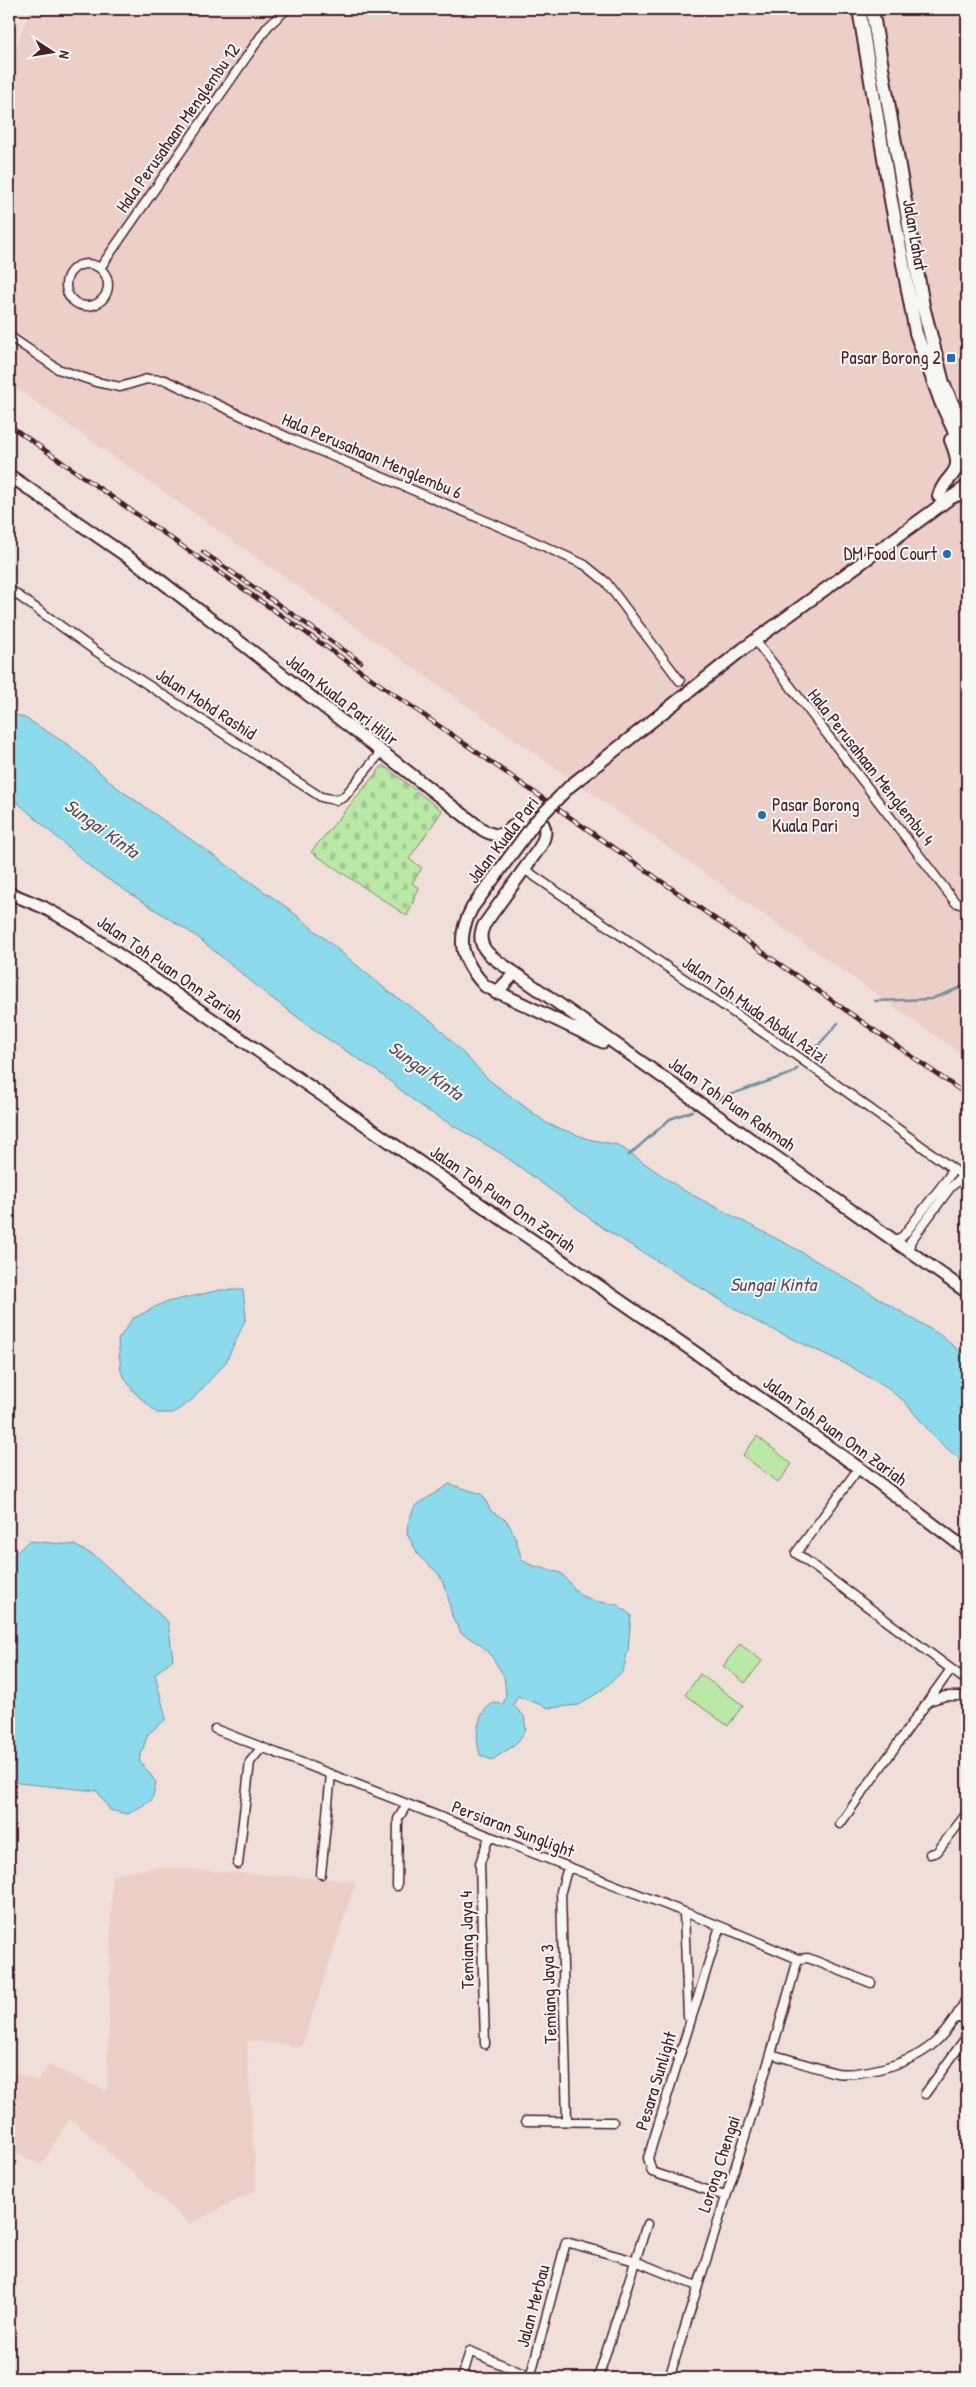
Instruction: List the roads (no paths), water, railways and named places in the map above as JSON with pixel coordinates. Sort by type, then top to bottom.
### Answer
[{"type":"main road","name":"Jalan Lahat","points":[[859,9],[910,309],[924,361],[967,459]]},
{"type":"main road","points":[[872,9],[923,306],[943,383],[967,437]]},
{"type":"main road","points":[[935,351],[967,419]]},
{"type":"main road","points":[[924,361],[935,402],[955,451],[957,462],[956,470],[940,490],[945,496],[958,494],[967,496]]},
{"type":"street","name":"Hala Perusahaan Menglembu 12","points":[[100,268],[268,26],[287,9]]},
{"type":"street","points":[[89,264],[100,268],[106,277],[108,288],[104,298],[95,304],[84,306],[74,302],[68,293],[66,282],[70,272],[79,266],[89,264]]},
{"type":"street","name":"Hala Perusahaan Menglembu 6","points":[[9,336],[58,368],[96,382],[120,387],[147,380],[165,380],[287,437],[524,537],[585,565],[606,582],[680,680]]},
{"type":"street","name":"Jalan Kuala Pari Hilir","points":[[9,475],[148,571],[490,834],[499,835],[506,833],[526,816],[538,818],[545,827],[545,837],[540,847],[484,925],[480,934],[480,942]]},
{"type":"street","name":"Jalan Kuala Pari","points":[[629,1054],[496,993],[485,986],[468,964],[463,952],[461,942],[465,921],[536,822],[570,786],[743,649],[967,478]]},
{"type":"street","name":"Jalan Kuala Pari","points":[[945,496],[967,486]]},
{"type":"street","name":"Jalan Mohd Rashid","points":[[9,590],[98,652],[321,797],[336,800],[344,797],[381,752]]},
{"type":"street","name":"Hala Perusahaan Menglembu 4","points":[[755,640],[956,902],[967,907]]},
{"type":"street","name":"Jalan Toh Muda Abdul Azizi","points":[[524,869],[797,1056],[965,1178]]},
{"type":"street","name":"Jalan Toh Puan Onn Zariah","points":[[9,894],[43,907],[77,926],[693,1351],[859,1468],[967,1550]]},
{"type":"street","name":"Jalan Toh Puan Rahmah","points":[[480,942],[483,948],[515,973],[896,1240],[967,1292]]},
{"type":"street","points":[[496,993],[515,973]]},
{"type":"street","points":[[896,1240],[903,1236],[944,1183],[952,1168]]},
{"type":"street","points":[[910,1250],[910,1242],[950,1188],[965,1178]]},
{"type":"street","points":[[944,1183],[950,1188]]},
{"type":"street","points":[[859,1468],[796,1553],[967,1682]]},
{"type":"street","points":[[840,1824],[951,1670]]},
{"type":"street","points":[[929,1701],[945,1696],[967,1696]]},
{"type":"street","name":"Persiaran Sunglight","points":[[215,1729],[720,1926],[798,1960],[808,1958],[872,1983]]},
{"type":"street","points":[[238,1864],[250,1762],[262,1747]]},
{"type":"street","points":[[321,1874],[330,1774]]},
{"type":"street","points":[[397,1886],[398,1819],[407,1804]]},
{"type":"street","points":[[930,1854],[937,1852],[967,1813]]},
{"type":"street","name":"Temiang Jaya 4","points":[[484,2044],[480,1863],[490,1837]]},
{"type":"street","name":"Temiang Jaya 3","points":[[567,2121],[561,1891],[568,1867]]},
{"type":"street","points":[[684,1912],[689,2023]]},
{"type":"street","name":"Pesara Sunlight","points":[[720,1926],[648,2158],[652,2172],[725,2196]]},
{"type":"street","name":"Lorong Chengai","points":[[669,2378],[771,2054],[798,1960]]},
{"type":"street","points":[[771,2054],[838,2073],[866,2072],[902,2063],[918,2056],[942,2038],[957,2017],[967,1997]]},
{"type":"street","points":[[957,2017],[967,2021]]},
{"type":"street","points":[[925,2094],[967,2036]]},
{"type":"street","points":[[526,2121],[613,2122]]},
{"type":"street","points":[[598,2378],[647,2224]]},
{"type":"street","name":"Jalan Merbau","points":[[531,2378],[566,2242],[635,2261]]},
{"type":"street","points":[[635,2261],[697,2286]]},
{"type":"street","points":[[462,2378],[470,2351],[531,2378]]},
{"type":"water","name":"Sungai Kinta","points":[[9,712],[27,719],[70,746],[115,786],[289,909],[389,992],[434,1023],[489,1080],[548,1124],[588,1139],[618,1145],[683,1190],[798,1250],[940,1335],[967,1357],[967,1466],[935,1438],[904,1401],[887,1388],[848,1365],[755,1321],[603,1228],[502,1154],[423,1108],[377,1071],[323,1036],[269,996],[196,936],[95,871],[9,795]]},
{"type":"water","points":[[220,1290],[243,1290],[246,1318],[226,1362],[192,1400],[173,1413],[157,1413],[134,1392],[121,1372],[118,1340],[132,1319],[163,1303]]},
{"type":"water","points":[[449,1484],[482,1494],[491,1511],[507,1521],[515,1537],[522,1560],[531,1565],[561,1573],[580,1595],[598,1602],[616,1604],[631,1615],[628,1650],[623,1671],[602,1690],[579,1705],[549,1708],[518,1696],[513,1705],[524,1716],[526,1730],[515,1745],[492,1760],[480,1755],[478,1726],[487,1707],[493,1703],[503,1704],[506,1695],[504,1676],[492,1657],[481,1645],[461,1633],[452,1616],[447,1593],[439,1574],[419,1556],[407,1534],[408,1523],[415,1506]]},
{"type":"water","points":[[29,1541],[74,1545],[95,1556],[168,1622],[173,1659],[155,1674],[166,1719],[148,1734],[139,1760],[156,1782],[152,1800],[128,1814],[110,1810],[97,1791],[9,1782],[9,1559]]},
{"type":"waterway","points":[[875,1001],[931,999],[967,985]]},
{"type":"waterway","points":[[808,1057],[838,1023]]},
{"type":"waterway","points":[[715,1100],[792,1073],[798,1068]]},
{"type":"waterway","points":[[629,1155],[670,1119],[692,1111]]},
{"type":"railway","points":[[9,425],[967,1095]]},
{"type":"railway","points":[[203,552],[361,662]]},
{"type":"place","name":"Pasar Borong 2","points":[[951,358]]},
{"type":"place","name":"DM Food Court","points":[[947,554]]},
{"type":"place","name":"Pasar Borong Kuala Pari","points":[[762,815]]}]
